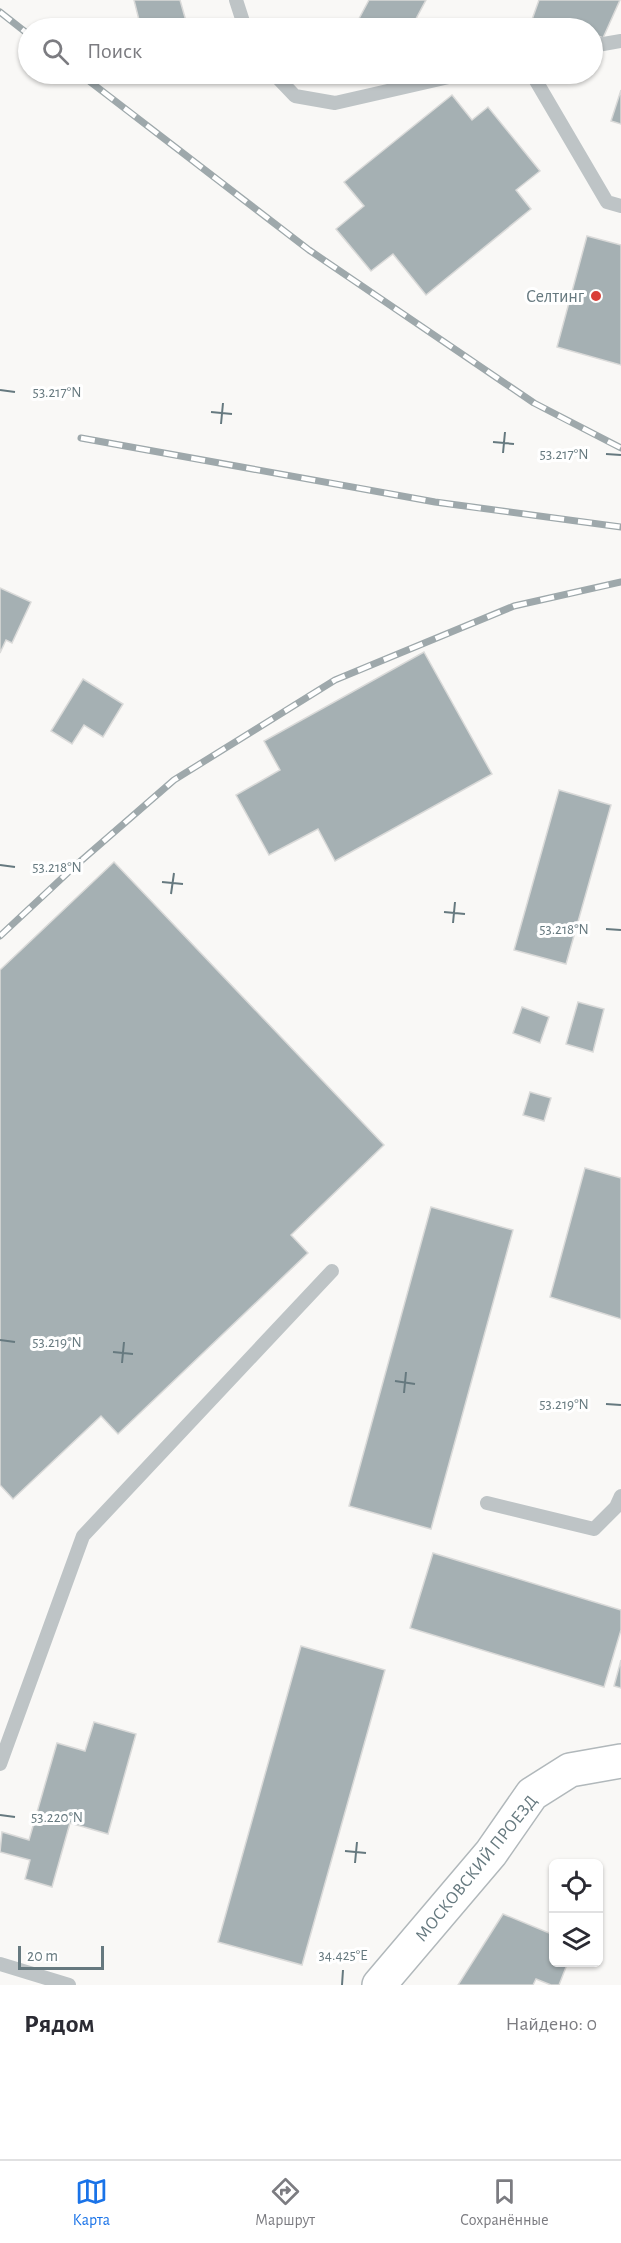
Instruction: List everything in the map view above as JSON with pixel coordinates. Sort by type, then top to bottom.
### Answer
[{"type":"street","name":"МОСКОВСКИЙ ПРОЕЗД","points":[[378,1985],[491,1853],[532,1794],[570,1770],[621,1761]]},
{"type":"lane","points":[[236,0],[242,18]]},
{"type":"lane","points":[[603,44],[621,40]]},
{"type":"lane","points":[[284,84],[295,96],[335,103],[418,84]]},
{"type":"lane","points":[[538,84],[607,202],[621,206]]},
{"type":"lane","points":[[0,1764],[83,1536],[332,1271]]},
{"type":"lane","points":[[487,1503],[594,1529],[616,1507],[621,1496]]},
{"type":"lane","points":[[0,1964],[69,1985]]},
{"type":"building","points":[[134,0],[180,0],[185,18],[138,18]]},
{"type":"building","points":[[369,0],[426,0],[416,18],[359,18]]},
{"type":"building","points":[[539,0],[620,0],[603,38],[603,18],[533,18]]},
{"type":"building","points":[[621,90],[621,124],[611,121]]},
{"type":"building","points":[[452,95],[472,120],[488,107],[540,171],[516,190],[531,209],[426,295],[393,254],[371,271],[336,229],[364,206],[344,182]]},
{"type":"building","name":"Селтинг","points":[[587,236],[621,245],[621,365],[557,347]]},
{"type":"building","points":[[0,588],[31,602],[12,643],[6,640],[0,653]]},
{"type":"building","points":[[424,652],[492,774],[335,861],[318,829],[269,855],[236,795],[280,770],[264,741]]},
{"type":"building","points":[[83,679],[123,704],[103,737],[84,725],[72,744],[51,731]]},
{"type":"building","points":[[559,790],[611,805],[566,964],[514,950]]},
{"type":"building","points":[[114,862],[384,1145],[291,1235],[308,1253],[118,1434],[101,1416],[13,1499],[0,1485],[0,970]]},
{"type":"building","points":[[578,1002],[604,1009],[593,1052],[566,1044]]},
{"type":"building","points":[[522,1007],[549,1017],[540,1043],[513,1033]]},
{"type":"building","points":[[530,1092],[551,1098],[544,1121],[523,1115]]},
{"type":"building","points":[[585,1168],[621,1178],[621,1319],[550,1297]]},
{"type":"building","points":[[431,1207],[513,1230],[431,1529],[349,1506]]},
{"type":"building","points":[[433,1553],[621,1610],[621,1630],[604,1687],[410,1628]]},
{"type":"building","points":[[301,1646],[385,1670],[302,1965],[218,1942]]},
{"type":"building","points":[[621,1660],[621,1688],[614,1686]]},
{"type":"building","points":[[94,1722],[136,1734],[108,1834],[70,1823],[52,1887],[25,1879],[30,1860],[0,1852],[2,1832],[29,1840],[57,1743],[85,1751]]},
{"type":"building","points":[[503,1914],[549,1933],[549,1967],[566,1967],[559,1985],[551,1985],[536,1979],[533,1985],[458,1985]]},
{"type":"railway","points":[[0,12],[18,26]]},
{"type":"railway","points":[[93,84],[309,250],[534,403],[621,448]]},
{"type":"railway","points":[[81,438],[435,502],[621,527]]},
{"type":"railway","points":[[0,936],[75,866],[174,780],[335,680],[514,606],[621,582]]},
{"type":"place","name":"Селтинг","points":[[596,296]]}]
